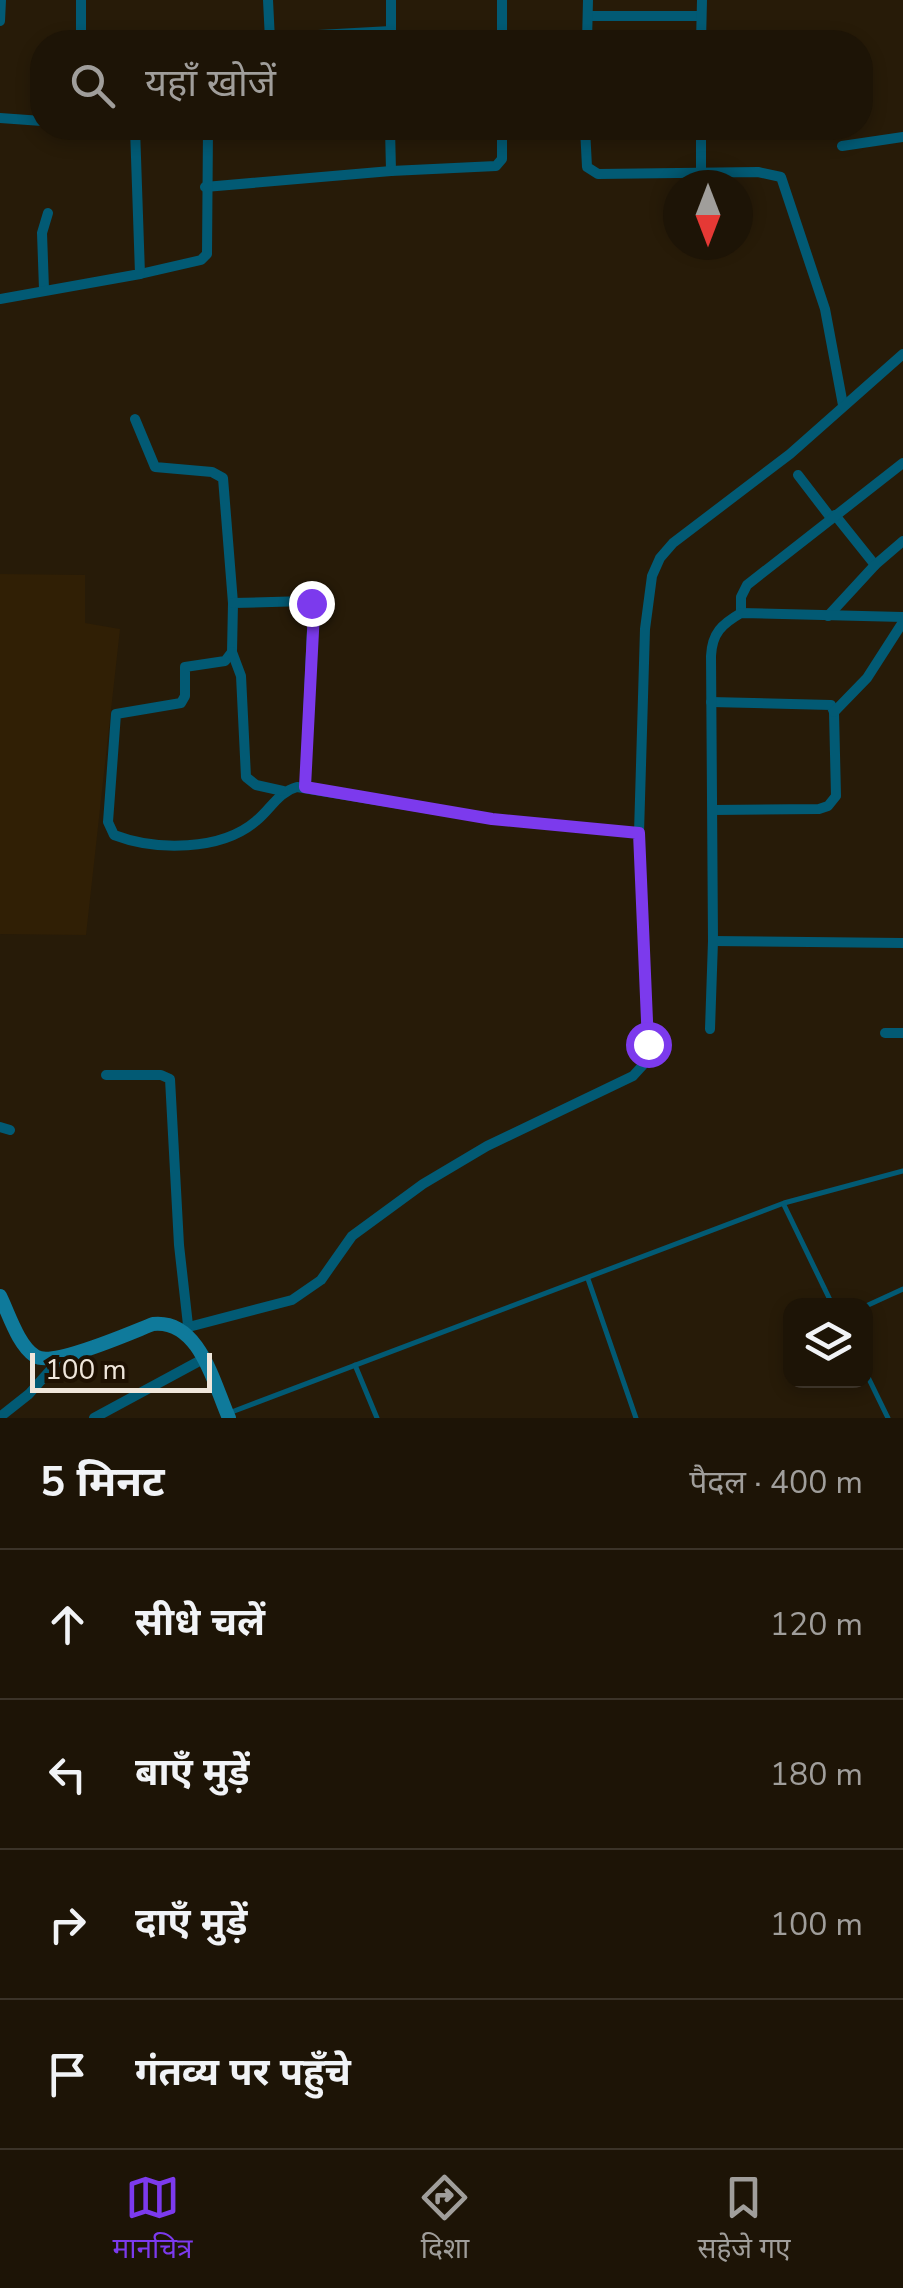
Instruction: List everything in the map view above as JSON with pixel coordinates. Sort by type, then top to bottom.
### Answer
[{"type":"street","points":[[0,0],[0,21]]},
{"type":"street","points":[[81,0],[81,30]]},
{"type":"street","points":[[268,0],[270,30]]},
{"type":"street","points":[[391,0],[391,30]]},
{"type":"street","points":[[502,0],[502,30]]},
{"type":"street","points":[[587,30],[588,0]]},
{"type":"street","points":[[702,0],[702,30]]},
{"type":"street","points":[[588,16],[702,16]]},
{"type":"street","points":[[0,118],[30,121]]},
{"type":"street","points":[[842,146],[903,137]]},
{"type":"street","points":[[135,140],[140,274]]},
{"type":"street","points":[[0,299],[201,260],[207,254],[207,140]]},
{"type":"street","points":[[390,140],[391,171]]},
{"type":"street","points":[[205,187],[496,166],[502,160],[502,140]]},
{"type":"street","points":[[585,140],[585,162],[591,172],[663,172]]},
{"type":"street","points":[[701,140],[701,170]]},
{"type":"street","points":[[753,173],[772,173],[786,186],[825,309],[843,405]]},
{"type":"street","points":[[44,290],[42,233],[48,212]]},
{"type":"street","points":[[94,1418],[192,1340],[308,1291],[352,1236],[423,1184],[487,1146],[603,1092],[643,1066],[648,1044],[639,833],[644,629],[652,576],[673,543],[777,464],[903,354]]},
{"type":"street","points":[[134,419],[155,467],[212,472],[224,478],[232,652],[241,676],[246,777],[256,785],[284,792],[305,787],[492,819],[639,833]]},
{"type":"street","points":[[741,614],[741,597],[748,584],[833,517],[900,471]]},
{"type":"street","points":[[798,475],[874,565]]},
{"type":"street","points":[[828,616],[874,565],[903,542]]},
{"type":"street","points":[[232,603],[307,601],[314,606],[305,787]]},
{"type":"street","points":[[710,1030],[712,644],[720,626],[741,614],[903,620],[867,678],[834,712]]},
{"type":"street","points":[[232,652],[225,661],[187,666],[181,703],[116,714],[109,829],[124,839],[156,843],[200,844],[228,839],[246,830],[284,792]]},
{"type":"street","points":[[712,702],[829,704],[834,712],[833,802],[819,809],[713,810]]},
{"type":"street","points":[[713,941],[903,943]]},
{"type":"street","points":[[886,1033],[903,1033]]},
{"type":"street","points":[[106,1075],[170,1079],[179,1245],[192,1340],[228,1416]]},
{"type":"street","points":[[0,1296],[34,1356],[50,1360],[153,1324],[166,1323],[192,1340]]},
{"type":"street","points":[[0,1417],[29,1394],[61,1358]]},
{"type":"lane","points":[[228,1416],[784,1203],[903,1171]]},
{"type":"lane","points":[[784,1203],[829,1298]]},
{"type":"lane","points":[[588,1280],[636,1418]]},
{"type":"lane","points":[[873,1303],[903,1289]]},
{"type":"lane","points":[[355,1366],[376,1418]]},
{"type":"lane","points":[[873,1387],[888,1418]]},
{"type":"shaded area","points":[[0,574],[85,575],[85,623],[120,629],[86,935],[0,934]]},
{"type":"route","points":[[311,603],[314,612],[305,787],[492,819],[639,833],[648,1044]]}]
